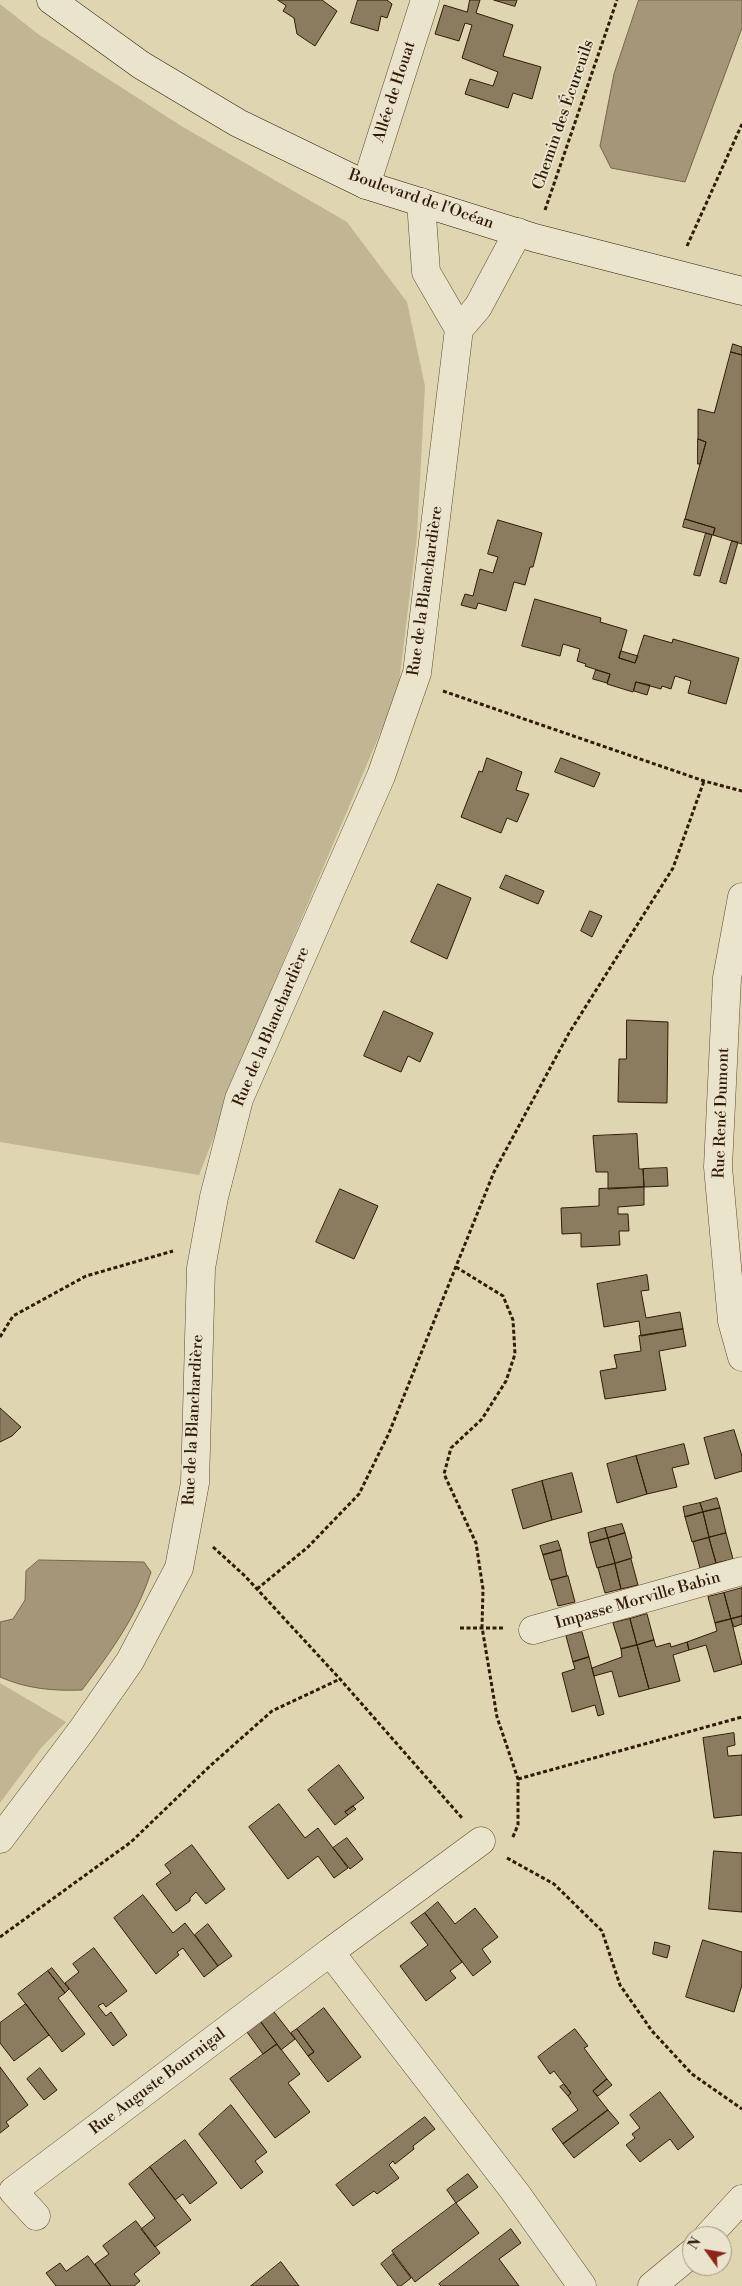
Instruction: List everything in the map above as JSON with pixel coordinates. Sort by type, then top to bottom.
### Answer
[{"type":"street","name":"Boulevard de l'Océan","points":[[51,0],[141,65],[238,123],[366,185],[527,235],[742,291]]},
{"type":"street","name":"Allée de Houat","points":[[366,185],[425,0]]},
{"type":"street","points":[[421,202],[426,272],[459,329],[478,308],[527,235]]},
{"type":"street","name":"Rue de la Blanchardière","points":[[0,1839],[82,1730],[130,1660],[179,1568],[195,1483],[201,1268],[205,1242],[239,1099],[381,776],[417,673],[459,329]]},
{"type":"street","name":"Rue René Dumont","points":[[742,898],[727,978],[718,1167],[732,1321],[742,1358]]},
{"type":"street","name":"Impasse Morville Babin","points":[[533,1630],[742,1571]]},
{"type":"street","name":"Rue Auguste Bournigal","points":[[36,2216],[13,2191],[482,1840]]},
{"type":"street","points":[[330,1952],[515,2192],[582,2286]]},
{"type":"street","points":[[717,2226],[742,2198]]},
{"type":"street","points":[[652,2286],[682,2261]]},
{"type":"path","name":"Chemin des Écureuils","points":[[527,235],[617,0]]},
{"type":"path","points":[[674,274],[742,124]]},
{"type":"path","points":[[414,681],[704,781],[742,791]]},
{"type":"path","points":[[257,1589],[308,1547],[359,1494],[389,1433],[494,1172],[569,1033],[673,868],[704,781]]},
{"type":"path","points":[[0,1338],[13,1316],[86,1276],[205,1242]]},
{"type":"path","points":[[456,1267],[502,1296],[513,1320],[515,1354],[506,1381],[482,1419],[451,1448],[444,1474],[476,1543],[483,1588],[482,1627],[497,1717],[518,1779],[518,1825],[512,1841]]},
{"type":"path","points":[[185,1541],[216,1548],[257,1589],[340,1679],[482,1840]]},
{"type":"path","points":[[460,1628],[482,1627]]},
{"type":"path","points":[[0,1937],[131,1842],[210,1766],[272,1711],[340,1679]]},
{"type":"path","points":[[518,1779],[742,1717]]},
{"type":"path","points":[[508,1849],[505,1857],[554,1884],[602,1931],[620,1985],[652,2031],[692,2074],[742,2109]]},
{"type":"shaded area","points":[[639,0],[742,0],[742,28],[685,182],[611,168],[600,146],[614,74]]},
{"type":"shaded area","points":[[0,4],[38,34],[183,127],[347,222],[407,302],[425,386],[417,536],[398,691],[278,974],[199,1175],[0,1142]]},
{"type":"shaded area","points":[[39,1560],[144,1562],[151,1572],[130,1619],[82,1690],[40,1688],[0,1677],[0,1622],[13,1619],[25,1600],[26,1571]]},
{"type":"shaded area","points":[[0,1683],[66,1722],[41,1748],[0,1803]]},
{"type":"building","points":[[278,0],[322,0],[337,11],[315,46],[297,34],[294,18],[283,11],[286,6]]},
{"type":"building","points":[[358,0],[387,0],[392,4],[387,18],[381,16],[378,31],[351,23]]},
{"type":"building","points":[[470,0],[480,0],[476,13],[513,25],[503,56],[541,67],[532,99],[513,93],[508,108],[465,94],[470,79],[493,86],[498,72],[462,58],[472,25],[465,23],[459,41],[435,34],[444,5],[467,12]]},
{"type":"building","points":[[494,0],[517,0],[515,6]]},
{"type":"building","points":[[733,344],[742,347],[742,355],[731,352]]},
{"type":"building","points":[[731,352],[742,355],[742,544],[713,535],[715,528],[685,519],[706,442],[698,439],[698,409],[714,413]]},
{"type":"building","points":[[698,439],[706,442],[700,464],[698,464]]},
{"type":"building","points":[[685,519],[715,528],[713,535],[683,527]]},
{"type":"building","points":[[498,520],[542,533],[533,567],[530,567],[525,585],[514,582],[506,611],[478,603],[476,609],[461,605],[465,594],[473,596],[480,569],[493,573],[498,557],[488,554]]},
{"type":"building","points":[[706,533],[712,535],[700,576],[694,575]]},
{"type":"building","points":[[732,541],[738,542],[726,584],[720,582]]},
{"type":"building","points":[[535,599],[601,618],[600,622],[627,630],[619,658],[635,663],[644,635],[672,643],[673,639],[739,658],[726,704],[688,693],[691,681],[675,676],[671,689],[662,686],[661,689],[636,682],[633,692],[607,684],[610,674],[585,666],[586,664],[577,661],[580,649],[563,644],[560,656],[522,646]]},
{"type":"building","points":[[621,651],[638,656],[635,663],[619,658]]},
{"type":"building","points":[[596,670],[610,674],[607,683],[593,679]]},
{"type":"building","points":[[636,682],[650,685],[647,695],[634,691]]},
{"type":"building","points":[[487,758],[522,772],[516,790],[529,794],[517,822],[507,818],[501,833],[461,817],[479,771],[482,772]]},
{"type":"building","points":[[561,758],[600,773],[594,787],[555,772]]},
{"type":"building","points":[[506,875],[544,891],[538,904],[500,888]]},
{"type":"building","points":[[438,884],[471,898],[447,959],[411,942]]},
{"type":"building","points":[[590,911],[602,916],[592,937],[581,931]]},
{"type":"building","points":[[384,1011],[433,1033],[420,1062],[408,1056],[401,1072],[364,1056]]},
{"type":"building","points":[[627,1020],[668,1022],[667,1103],[618,1102],[619,1059],[626,1059]]},
{"type":"building","points":[[637,1134],[639,1169],[643,1169],[644,1187],[608,1189],[608,1172],[596,1172],[593,1136]]},
{"type":"building","points":[[667,1168],[668,1186],[644,1187],[643,1169]]},
{"type":"building","points":[[644,1187],[644,1205],[618,1207],[618,1214],[628,1214],[629,1231],[619,1231],[620,1245],[581,1247],[581,1233],[562,1234],[561,1208],[599,1206],[599,1189]]},
{"type":"building","points":[[340,1189],[378,1206],[354,1259],[316,1242]]},
{"type":"building","points":[[647,1275],[649,1290],[641,1291],[646,1318],[680,1312],[683,1329],[641,1336],[639,1321],[604,1327],[597,1284]]},
{"type":"building","points":[[683,1329],[686,1346],[659,1351],[666,1390],[605,1399],[600,1371],[617,1368],[614,1355],[641,1351],[639,1336]]},
{"type":"building","points":[[0,1408],[21,1427],[12,1436],[0,1442]]},
{"type":"building","points":[[734,1430],[742,1456],[742,1471],[715,1479],[704,1438]]},
{"type":"building","points":[[684,1444],[689,1464],[672,1468],[677,1487],[647,1494],[636,1456]]},
{"type":"building","points":[[636,1456],[647,1494],[617,1503],[607,1464]]},
{"type":"building","points":[[572,1473],[582,1512],[552,1520],[542,1481]]},
{"type":"building","points":[[542,1481],[552,1520],[523,1529],[512,1490]]},
{"type":"building","points":[[717,1498],[720,1508],[703,1512],[700,1503]]},
{"type":"building","points":[[700,1503],[703,1512],[685,1517],[683,1507]]},
{"type":"building","points":[[720,1508],[726,1533],[709,1537],[703,1512]]},
{"type":"building","points":[[703,1512],[709,1537],[692,1542],[685,1517]]},
{"type":"building","points":[[622,1524],[625,1533],[608,1538],[605,1528]]},
{"type":"building","points":[[605,1528],[608,1538],[590,1543],[588,1533]]},
{"type":"building","points":[[625,1533],[632,1558],[615,1563],[608,1538]]},
{"type":"building","points":[[726,1533],[733,1559],[716,1563],[709,1538]]},
{"type":"building","points":[[608,1538],[615,1563],[597,1568],[590,1543]]},
{"type":"building","points":[[709,1538],[716,1563],[700,1568],[693,1542]]},
{"type":"building","points":[[558,1541],[561,1550],[543,1555],[540,1546]]},
{"type":"building","points":[[561,1550],[567,1576],[550,1580],[543,1555]]},
{"type":"building","points":[[631,1559],[638,1585],[621,1589],[615,1564]]},
{"type":"building","points":[[615,1564],[621,1589],[605,1593],[598,1568]]},
{"type":"building","points":[[568,1576],[575,1602],[558,1606],[551,1581]]},
{"type":"building","points":[[742,1588],[742,1616],[731,1619],[724,1593]]},
{"type":"building","points":[[724,1593],[731,1619],[715,1623],[708,1597]]},
{"type":"building","points":[[647,1614],[654,1640],[637,1645],[630,1619]]},
{"type":"building","points":[[742,1616],[742,1624],[734,1627],[731,1619]]},
{"type":"building","points":[[630,1619],[637,1645],[621,1649],[613,1623]]},
{"type":"building","points":[[731,1619],[742,1664],[714,1672],[706,1645],[689,1650],[687,1642],[717,1631],[715,1623]]},
{"type":"building","points":[[582,1632],[589,1657],[573,1662],[566,1636]]},
{"type":"building","points":[[654,1640],[656,1647],[670,1643],[671,1647],[687,1642],[689,1650],[673,1655],[680,1681],[649,1689],[637,1645]]},
{"type":"building","points":[[637,1645],[649,1689],[619,1697],[612,1671],[594,1676],[592,1668],[622,1657],[621,1649]]},
{"type":"building","points":[[589,1657],[604,1714],[598,1716],[595,1705],[572,1712],[562,1673],[575,1669],[573,1662]]},
{"type":"building","points":[[734,1733],[735,1745],[727,1747],[728,1756],[742,1755],[742,1815],[714,1818],[703,1738]]},
{"type":"building","points":[[339,1765],[364,1798],[345,1812],[348,1815],[335,1825],[308,1790]]},
{"type":"building","points":[[279,1804],[305,1838],[318,1828],[348,1868],[334,1878],[318,1856],[288,1879],[249,1827]]},
{"type":"building","points":[[353,1806],[356,1809],[348,1815],[345,1812]]},
{"type":"building","points":[[347,1838],[363,1859],[350,1869],[333,1848]]},
{"type":"building","points":[[192,1845],[225,1889],[206,1904],[196,1892],[190,1898],[190,1901],[176,1911],[156,1884],[171,1873],[165,1865]]},
{"type":"building","points":[[714,1851],[742,1853],[742,1912],[709,1909]]},
{"type":"building","points":[[143,1895],[173,1933],[185,1923],[218,1966],[204,1977],[183,1948],[177,1952],[179,1955],[156,1974],[114,1918]]},
{"type":"building","points":[[438,1902],[455,1924],[475,1908],[498,1937],[482,1949],[491,1962],[473,1976],[425,1913]]},
{"type":"building","points":[[425,1913],[462,1962],[450,1971],[456,1978],[426,2001],[400,1966],[428,1945],[411,1923]]},
{"type":"building","points":[[208,1924],[232,1956],[218,1966],[195,1935]]},
{"type":"building","points":[[703,1940],[742,1952],[742,1985],[734,2012],[686,1997]]},
{"type":"building","points":[[655,1942],[670,1946],[667,1958],[653,1954]]},
{"type":"building","points":[[94,1948],[127,1991],[106,2007],[103,2003],[98,2006],[106,2016],[111,2012],[127,2035],[113,2046],[65,1983],[79,1972],[73,1964]]},
{"type":"building","points":[[52,1968],[69,1989],[65,1993],[48,1971]]},
{"type":"building","points":[[48,1971],[65,1993],[58,1998],[85,2034],[62,2052],[18,1994]]},
{"type":"building","points":[[26,2004],[49,2035],[14,2061],[0,2043],[0,2023]]},
{"type":"building","points":[[271,2008],[295,2039],[281,2050],[258,2018]]},
{"type":"building","points":[[324,2008],[361,2057],[328,2082],[308,2056],[314,2052],[297,2029]]},
{"type":"building","points":[[258,2018],[277,2044],[263,2054],[244,2028]]},
{"type":"building","points":[[297,2029],[314,2052],[308,2056],[291,2033]]},
{"type":"building","points":[[575,2029],[588,2046],[584,2048],[607,2079],[593,2091],[608,2110],[563,2144],[552,2129],[578,2110],[568,2096],[571,2093],[554,2071],[550,2074],[538,2057]]},
{"type":"building","points":[[277,2044],[300,2074],[288,2083],[310,2112],[275,2138],[230,2079]]},
{"type":"building","points":[[0,2067],[28,2105],[6,2122],[9,2126],[0,2133]]},
{"type":"building","points":[[40,2068],[57,2090],[44,2100],[27,2079]]},
{"type":"building","points":[[607,2079],[612,2085],[598,2096],[593,2091]]},
{"type":"building","points":[[564,2084],[571,2093],[568,2096],[560,2087]]},
{"type":"building","points":[[660,2092],[694,2137],[678,2150],[670,2139],[640,2162],[626,2145],[635,2138],[632,2134],[640,2128],[630,2115]]},
{"type":"building","points":[[231,2105],[267,2152],[255,2161],[263,2172],[241,2189],[199,2134]]},
{"type":"building","points":[[608,2110],[619,2123],[574,2158],[563,2144]]},
{"type":"building","points":[[425,2117],[435,2129],[413,2146],[414,2149],[395,2164],[393,2161],[389,2165],[399,2178],[377,2194],[374,2191],[353,2206],[336,2185]]},
{"type":"building","points":[[185,2140],[217,2183],[190,2204],[183,2194],[175,2200],[150,2167]]},
{"type":"building","points":[[150,2167],[191,2220],[155,2247],[141,2229],[155,2218],[129,2184]]},
{"type":"building","points":[[468,2174],[478,2187],[456,2203],[447,2190]]},
{"type":"building","points":[[456,2203],[479,2233],[415,2282],[392,2251]]},
{"type":"building","points":[[136,2221],[160,2253],[134,2274],[140,2281],[134,2286],[111,2286],[95,2264],[109,2254],[103,2246]]},
{"type":"building","points":[[511,2229],[521,2243],[499,2259],[519,2286],[441,2286],[439,2284]]},
{"type":"building","points":[[393,2254],[411,2278],[401,2286],[398,2286],[381,2264]]},
{"type":"building","points":[[88,2256],[111,2286],[56,2286],[46,2273],[60,2263],[66,2271]]},
{"type":"building","points":[[281,2262],[299,2286],[251,2286]]}]
